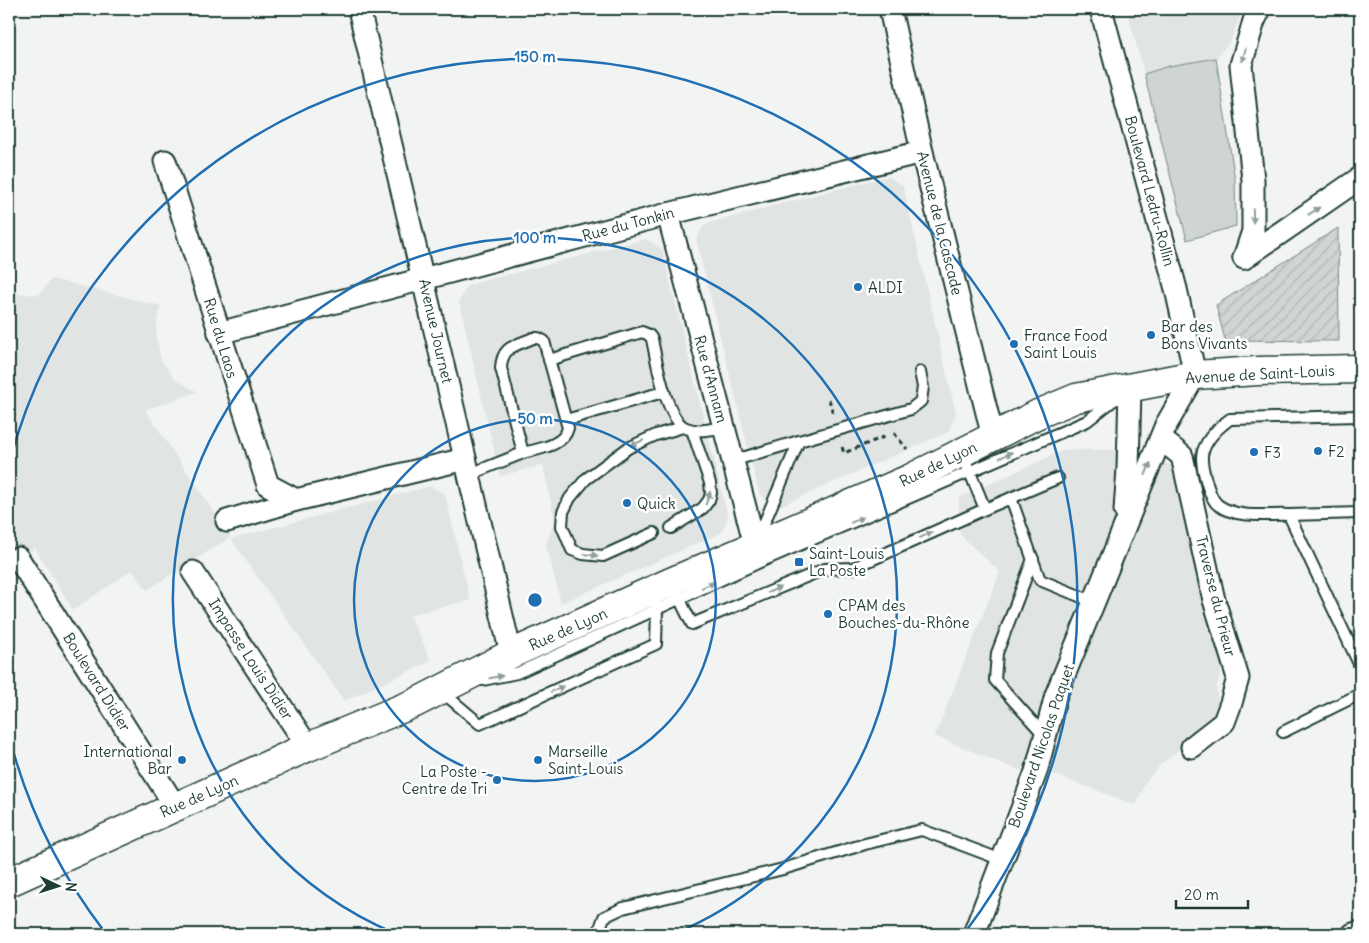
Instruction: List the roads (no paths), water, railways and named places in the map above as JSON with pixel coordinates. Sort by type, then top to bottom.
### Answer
[{"type":"street","name":"Avenue Journet","points":[[359,9],[424,278],[510,654]]},
{"type":"street","name":"Avenue de la Cascade","points":[[890,9],[922,152],[992,437]]},
{"type":"street","name":"Boulevard Ledru-Rollin","points":[[1101,9],[1176,289],[1195,375]]},
{"type":"street","points":[[1260,9],[1254,21],[1241,65],[1253,180],[1253,231],[1244,258],[1360,178]]},
{"type":"street","name":"Rue du Tonkin","points":[[219,333],[668,214],[922,152]]},
{"type":"street","name":"Rue du Laos","points":[[165,161],[268,485],[296,500]]},
{"type":"street","name":"Rue d'Annam","points":[[668,214],[755,545]]},
{"type":"street","name":"Avenue de Saint-Louis","points":[[1130,387],[1195,375],[1258,371],[1360,369]]},
{"type":"street","name":"Boulevard Nicolas Paquet","points":[[974,934],[1036,772],[1056,695],[1170,417],[1195,375]]},
{"type":"street","name":"Boulevard Nicolas Paquet","points":[[1123,530],[1128,469],[1130,387]]},
{"type":"street","name":"Rue de Lyon","points":[[9,882],[175,806],[444,689],[510,654],[664,595],[755,545],[909,479],[966,462],[992,437],[1076,398],[1130,387]]},
{"type":"street","name":"Traverse du Prieur","points":[[1161,439],[1182,456],[1214,600],[1238,678],[1224,722],[1192,747]]},
{"type":"street","points":[[227,521],[296,500],[466,467]]},
{"type":"street","name":"Boulevard Didier","points":[[18,558],[175,806]]},
{"type":"street","name":"Impasse Louis Didier","points":[[193,572],[308,747]]},
{"type":"street","points":[[1353,934],[1360,932]]},
{"type":"lane","points":[[549,360],[642,332],[649,335],[652,339],[663,392],[676,420],[688,429],[710,483],[711,493],[709,500],[703,508],[672,528]]},
{"type":"lane","points":[[466,467],[524,453],[551,445],[560,440],[566,433],[566,420],[544,341],[538,338],[533,338],[506,351],[503,354],[501,368],[524,453]]},
{"type":"lane","points":[[732,461],[911,409],[921,400],[924,386],[920,372]]},
{"type":"lane","points":[[444,689],[517,673],[664,595],[966,462],[1087,421],[1130,387]]},
{"type":"lane","points":[[566,420],[663,392]]},
{"type":"lane","points":[[1360,416],[1230,420],[1217,429],[1202,453],[1207,487],[1217,504],[1238,513],[1289,515],[1360,513]]},
{"type":"lane","points":[[654,534],[602,556],[582,554],[572,550],[562,526],[563,512],[570,498],[586,479],[628,448],[656,435],[688,429],[698,431],[724,427]]},
{"type":"lane","points":[[755,545],[799,441]]},
{"type":"lane","points":[[966,462],[985,509]]},
{"type":"lane","points":[[664,595],[692,624],[825,569],[853,568],[1058,478]]},
{"type":"lane","points":[[1011,498],[1040,580],[1094,602]]},
{"type":"lane","points":[[1289,515],[1360,666]]},
{"type":"lane","points":[[1033,559],[997,653],[995,680],[1046,738]]},
{"type":"lane","points":[[444,689],[480,724],[656,644],[664,595]]},
{"type":"lane","points":[[1282,732],[1360,694]]},
{"type":"lane","points":[[598,934],[604,917],[623,908],[783,869],[865,844],[922,830],[1002,860]]},
{"type":"place","name":"ALDI","points":[[858,287]]},
{"type":"place","name":"Bar des Bons Vivants","points":[[1151,335]]},
{"type":"place","name":"France Food Saint Louis","points":[[1014,344]]},
{"type":"place","name":"F2","points":[[1318,451]]},
{"type":"place","name":"F3","points":[[1254,452]]},
{"type":"place","name":"Quick","points":[[627,503]]},
{"type":"place","name":"Saint-Louis La Poste","points":[[799,562]]},
{"type":"place","name":"CPAM des Bouches-du-Rhône","points":[[828,614]]},
{"type":"place","name":"International Bar","points":[[182,760]]},
{"type":"place","name":"Marseille Saint-Louis","points":[[538,760]]},
{"type":"place","name":"La Poste - Centre de Tri","points":[[497,780]]}]
